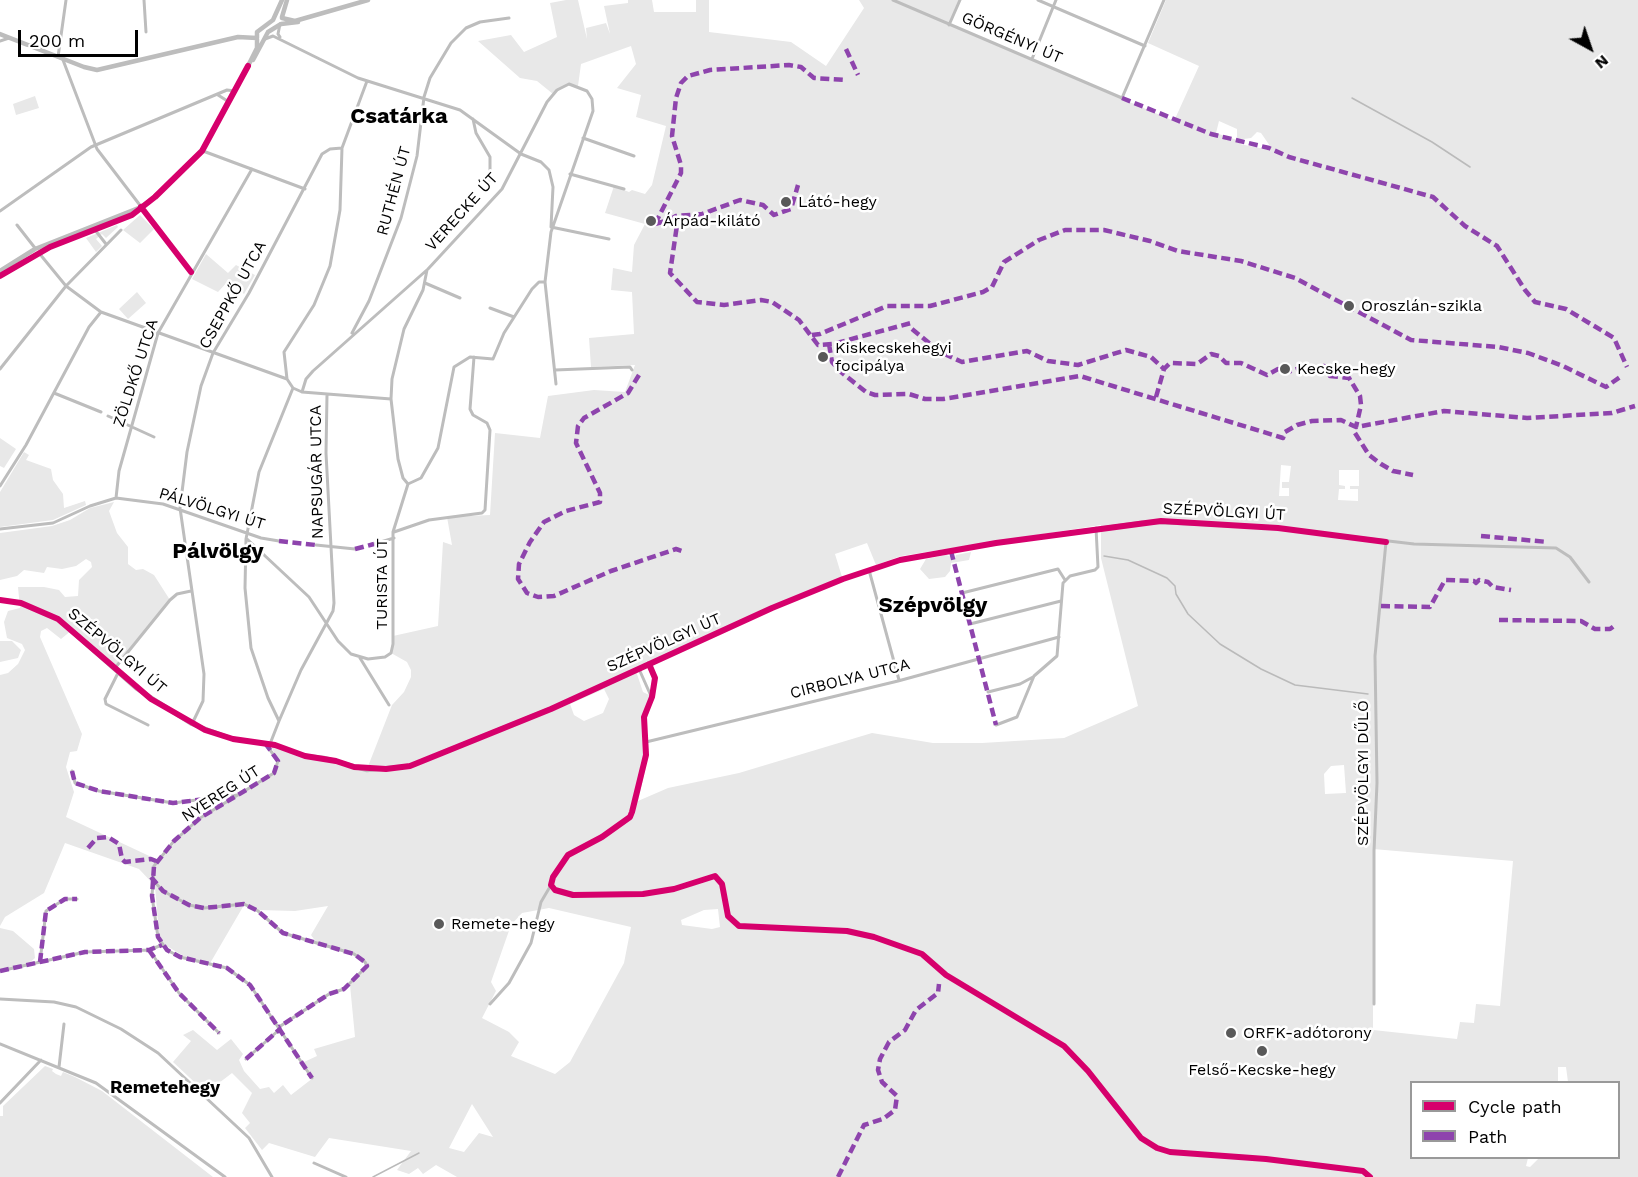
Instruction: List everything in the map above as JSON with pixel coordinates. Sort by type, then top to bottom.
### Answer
[{"type":"street","points":[[66,0],[60,58],[94,145],[191,272]]},
{"type":"street","points":[[144,0],[146,32]]},
{"type":"street","points":[[0,34],[89,69],[101,70],[258,32],[275,17],[285,0]]},
{"type":"street","points":[[284,40],[278,34],[285,0]]},
{"type":"street","points":[[275,17],[293,25],[306,18],[368,0]]},
{"type":"street","name":"GÖRGÉNYI ÚT","points":[[892,0],[1122,98],[1145,46]]},
{"type":"street","points":[[949,24],[960,0]]},
{"type":"street","points":[[1038,0],[1145,46],[1164,0]]},
{"type":"street","points":[[1031,60],[1056,0]]},
{"type":"street","name":"RUTHÉN ÚT","points":[[350,337],[369,301],[401,218],[417,156],[424,97],[435,67],[451,43],[466,28],[480,22],[509,18]]},
{"type":"street","points":[[248,66],[258,54],[271,29],[281,21]]},
{"type":"street","points":[[83,232],[132,215],[202,151],[257,48],[258,32]]},
{"type":"street","points":[[238,37],[264,39],[273,36],[367,81],[450,105],[521,154],[541,162],[551,175],[554,187],[551,226],[609,240]]},
{"type":"street","points":[[0,41],[9,38]]},
{"type":"street","points":[[367,81],[342,148],[340,210],[330,266],[314,305],[285,352],[287,379],[293,388],[302,392],[391,399]]},
{"type":"street","name":"VERECKE ÚT","points":[[302,392],[306,379],[313,371],[428,269],[502,189],[547,102],[556,90],[567,84],[584,88],[592,99],[593,111],[551,226],[545,282],[556,384]]},
{"type":"street","points":[[0,211],[94,145],[216,94],[227,90],[234,91]]},
{"type":"street","points":[[216,94],[229,102]]},
{"type":"street","name":"VERECKE ÚT","points":[[473,119],[477,133],[490,157],[490,180]]},
{"type":"street","points":[[583,138],[634,156]]},
{"type":"street","name":"CSEPPKŐ UTCA","points":[[192,724],[203,701],[204,687],[180,508],[186,452],[201,386],[213,353],[249,293],[322,153],[330,149],[342,148]]},
{"type":"street","points":[[202,151],[305,189]]},
{"type":"street","name":"ZÖLDKŐ UTCA","points":[[116,498],[119,471],[159,333],[191,272],[252,169]]},
{"type":"street","points":[[570,174],[624,189]]},
{"type":"street","points":[[0,271],[37,250],[141,207]]},
{"type":"street","points":[[16,225],[66,286],[101,312],[287,379]]},
{"type":"street","points":[[94,230],[106,244]]},
{"type":"street","points":[[0,369],[66,286],[121,230]]},
{"type":"street","points":[[0,276],[37,250]]},
{"type":"street","points":[[428,269],[425,283],[404,329],[392,379],[391,399],[401,472],[408,484],[421,478],[438,448],[451,372],[462,360],[474,357],[493,359],[514,316],[532,289],[539,282],[545,282]]},
{"type":"street","points":[[425,283],[460,297]]},
{"type":"street","points":[[490,308],[514,316]]},
{"type":"street","points":[[0,486],[89,327],[101,312]]},
{"type":"street","points":[[393,532],[429,520],[484,512],[490,430],[487,423],[473,415],[470,410],[474,357]]},
{"type":"street","points":[[555,370],[630,367],[632,370]]},
{"type":"street","points":[[279,721],[268,698],[251,648],[245,588],[246,539],[258,472],[293,388]]},
{"type":"street","points":[[54,393],[101,412]]},
{"type":"street","name":"NAPSUGÁR UTCA","points":[[267,743],[334,603],[326,453],[327,395]]},
{"type":"street","points":[[108,416],[154,437]]},
{"type":"street","name":"TURISTA ÚT","points":[[360,658],[380,658],[393,650],[393,532],[408,484]]},
{"type":"street","name":"PÁLVÖLGYI ÚT","points":[[0,529],[52,523],[90,506],[116,498],[180,508],[247,533],[279,541]]},
{"type":"street","name":"SZÉPVÖLGYI ÚT","points":[[0,600],[21,603],[58,619],[151,699],[192,724],[233,739],[267,743],[305,756],[336,760],[354,767],[401,768],[559,706],[772,608],[900,560],[949,551],[1096,528],[1161,521],[1278,528],[1386,542],[1556,548],[1570,557],[1589,582]]},
{"type":"street","points":[[1065,580],[1098,567],[1096,528]]},
{"type":"street","points":[[374,544],[394,538]]},
{"type":"street","points":[[246,539],[309,597],[345,649],[360,658],[363,667],[389,705]]},
{"type":"street","name":"SZÉPVÖLGYI DŰLŐ","points":[[1374,1004],[1374,851],[1377,783],[1375,656],[1386,542]]},
{"type":"street","points":[[316,546],[355,549]]},
{"type":"street","points":[[962,593],[1058,569],[1065,580],[1057,656],[1034,676],[1020,684],[988,692]]},
{"type":"street","points":[[869,570],[899,680]]},
{"type":"street","points":[[148,725],[106,704],[105,699],[116,671],[168,601],[177,594],[191,591]]},
{"type":"street","points":[[970,624],[1061,601]]},
{"type":"street","name":"CIRBOLYA UTCA","points":[[646,742],[899,680],[1059,637]]},
{"type":"street","points":[[490,1004],[509,983],[531,943],[541,902],[551,885],[554,873],[568,855],[602,837],[630,817],[646,755],[644,717],[652,697],[655,678],[649,664]]},
{"type":"street","points":[[639,669],[652,697]]},
{"type":"street","points":[[996,725],[1017,717],[1034,676]]},
{"type":"street","name":"NYEREG ÚT","points":[[151,877],[156,861],[200,818],[277,769],[278,761],[267,743]]},
{"type":"street","points":[[72,771],[75,783],[99,791],[173,803],[237,795]]},
{"type":"street","points":[[551,885],[563,894],[629,895],[658,892],[715,876],[722,884],[728,916],[739,926],[847,931],[874,937],[922,954],[946,975],[1064,1046],[1082,1064],[1141,1138],[1157,1148],[1170,1152],[1266,1159],[1363,1171],[1370,1177]]},
{"type":"street","points":[[151,877],[158,937],[162,945],[188,961],[221,966],[237,973],[254,989],[312,1078]]},
{"type":"street","points":[[151,877],[163,891],[189,905],[204,908],[244,904],[258,911],[280,931],[354,954],[367,966],[344,989],[329,993],[280,1028],[246,1059]]},
{"type":"street","points":[[40,962],[46,911],[65,899],[77,899]]},
{"type":"street","points":[[0,971],[85,952],[149,950],[162,945]]},
{"type":"street","points":[[149,950],[179,993],[219,1033]]},
{"type":"street","points":[[0,999],[54,1002],[76,1007],[122,1029],[158,1053],[249,1138],[272,1177]]},
{"type":"street","points":[[59,1067],[64,1024]]},
{"type":"street","points":[[0,1044],[105,1088],[225,1177]]},
{"type":"street","points":[[0,1103],[41,1060]]},
{"type":"street","points":[[314,1163],[346,1177]]},
{"type":"shaded area","points":[[578,0],[587,39],[586,28],[606,23],[610,34],[604,6],[628,3],[628,0],[652,0],[654,12],[696,12],[696,0],[709,0],[709,32],[791,42],[826,66],[864,8],[859,0],[960,0],[950,25],[1174,121],[1199,66],[1148,43],[1166,0],[1638,0],[1638,1177],[457,1177],[436,1165],[423,1174],[418,1168],[409,1174],[397,1170],[411,1151],[329,1138],[315,1157],[269,1143],[262,1150],[245,1128],[250,1123],[242,1113],[252,1093],[232,1073],[206,1093],[173,1062],[191,1041],[183,1035],[193,1030],[217,1050],[231,1039],[243,1054],[239,1060],[244,1071],[260,1089],[269,1087],[274,1093],[283,1085],[291,1095],[313,1078],[304,1062],[317,1056],[314,1049],[355,1037],[350,985],[367,965],[354,954],[316,942],[311,935],[328,906],[295,911],[258,910],[244,905],[209,965],[192,961],[165,945],[159,934],[155,886],[139,869],[65,843],[44,893],[5,917],[0,926],[0,675],[8,673],[18,664],[25,650],[22,644],[7,638],[4,622],[8,611],[20,608],[18,587],[44,587],[59,590],[65,597],[78,596],[79,580],[92,567],[91,562],[86,559],[76,566],[62,569],[47,567],[44,573],[24,570],[17,576],[0,580],[0,533],[52,526],[70,520],[90,508],[114,502],[109,511],[117,533],[128,547],[128,564],[136,570],[143,569],[154,575],[170,600],[114,669],[72,630],[61,639],[47,628],[41,631],[40,637],[82,734],[77,751],[70,752],[66,767],[74,792],[66,817],[160,861],[179,838],[201,819],[276,770],[279,763],[270,744],[295,753],[367,769],[392,705],[404,692],[411,677],[411,670],[407,662],[391,653],[393,636],[438,626],[443,542],[452,545],[447,517],[490,515],[495,433],[540,438],[548,396],[594,390],[625,392],[635,365],[591,367],[589,338],[634,334],[632,292],[611,290],[613,268],[632,272],[634,245],[645,224],[605,213],[614,186],[629,192],[632,190],[645,194],[652,185],[666,126],[636,117],[641,95],[617,88],[636,64],[631,46],[581,64],[578,86],[569,84],[553,94],[537,81],[520,78],[478,41],[511,35],[524,52],[557,37],[550,3]],"holes":[[[1219,121],[1237,129],[1237,140],[1216,133]],[[1257,132],[1261,133],[1270,146],[1269,150],[1240,144],[1244,139],[1251,138]],[[1281,465],[1291,466],[1289,482],[1282,482],[1282,488],[1289,488],[1289,496],[1279,496]],[[1339,470],[1359,470],[1359,486],[1350,486],[1350,489],[1358,489],[1358,501],[1338,500],[1339,489],[1345,489],[1345,486],[1339,485]],[[1101,525],[1101,558],[1138,706],[1064,738],[982,743],[933,743],[872,733],[739,773],[668,788],[638,801],[649,753],[646,722],[653,697],[643,692],[635,668],[842,577],[835,554],[867,543],[876,565],[901,556]],[[604,689],[609,699],[603,713],[584,721],[574,715],[570,704]],[[1344,765],[1346,793],[1325,794],[1324,774],[1331,766]],[[1373,849],[1513,861],[1500,1006],[1476,1004],[1474,1023],[1460,1022],[1457,1039],[1373,1030]],[[549,908],[631,927],[624,963],[570,1062],[555,1074],[511,1056],[519,1042],[509,1032],[482,1018],[496,991],[491,982],[511,925],[522,913]],[[718,909],[720,927],[712,929],[682,925],[681,920],[704,910]],[[472,1104],[493,1137],[479,1133],[464,1152],[449,1148]]]},
{"type":"shaded area","points":[[35,96],[39,108],[16,115],[13,104]]},
{"type":"shaded area","points":[[140,215],[154,229],[140,243],[123,230]]},
{"type":"shaded area","points":[[117,225],[118,227],[106,238],[102,234],[96,239],[102,246],[96,252],[86,238]]},
{"type":"shaded area","points":[[206,254],[228,273],[236,265],[255,275],[244,294],[229,280],[218,292],[192,279]]},
{"type":"shaded area","points":[[137,292],[146,303],[128,319],[119,309]]},
{"type":"shaded area","points":[[0,438],[16,449],[4,468],[0,466]]},
{"type":"shaded area","points":[[24,452],[29,455],[26,460],[51,469],[53,480],[63,494],[64,508],[85,501],[86,505],[53,520],[0,527],[0,492]]},
{"type":"shaded area","points":[[971,552],[969,560],[951,563],[950,571],[945,577],[929,579],[920,569],[926,559],[946,555],[955,558],[956,555]]},
{"type":"shaded area","points":[[0,641],[12,641],[21,650],[18,658],[0,662]]},
{"type":"shaded area","points":[[0,928],[13,931],[34,949],[35,958],[26,966],[0,971]]},
{"type":"shaded area","points":[[45,1066],[53,1069],[52,1071],[56,1074],[61,1076],[63,1072],[102,1091],[213,1177],[0,1177],[0,1116],[3,1116],[3,1106]]},
{"type":"waterway","points":[[1352,98],[1432,142],[1470,167]]},
{"type":"waterway","points":[[1104,556],[1128,560],[1167,578],[1175,586],[1176,594],[1188,614],[1220,644],[1261,669],[1295,685],[1368,694]]},
{"type":"waterway","points":[[373,1177],[419,1153]]},
{"type":"marked path","points":[[846,49],[858,75]]},
{"type":"marked path","points":[[655,224],[681,173],[681,165],[672,136],[676,98],[681,83],[688,76],[710,70],[789,65],[801,67],[814,78],[846,80]]},
{"type":"marked path","points":[[1122,98],[1211,134],[1269,148],[1289,157],[1433,197],[1465,226],[1497,246],[1535,302],[1566,309],[1614,338],[1627,367]]},
{"type":"marked path","points":[[669,220],[676,216],[702,214],[740,200],[763,205],[774,215],[791,209],[798,185]]},
{"type":"marked path","points":[[655,224],[669,220],[677,225],[670,273],[697,302],[724,305],[761,300],[772,302],[799,320],[818,345],[833,344],[911,323]]},
{"type":"marked path","points":[[812,335],[820,334],[887,306],[930,306],[983,292],[992,287],[1004,262],[1039,240],[1065,230],[1104,230],[1150,241],[1178,251],[1241,261],[1295,278],[1411,340],[1498,347],[1528,353],[1563,366],[1606,387],[1620,377]]},
{"type":"marked path","points":[[912,329],[940,352],[962,362],[1027,351],[1048,361],[1078,365],[1126,350],[1151,357],[1164,369]]},
{"type":"marked path","points":[[829,344],[832,362],[841,372],[866,392],[875,395],[909,394],[925,399],[943,399],[1080,376],[1283,438],[1285,432],[1297,425],[1312,421],[1341,420],[1356,427],[1444,411],[1527,418],[1612,413],[1635,406]]},
{"type":"marked path","points":[[1156,397],[1164,369],[1170,363],[1197,364],[1211,354],[1219,356],[1226,363],[1241,363],[1267,375],[1278,369],[1285,373],[1305,366],[1314,369],[1324,366],[1330,376],[1349,378],[1360,396],[1361,405],[1356,427]]},
{"type":"marked path","points":[[639,375],[628,393],[584,418],[578,426],[576,443],[600,493],[600,502],[566,511],[544,522],[530,542],[519,564],[518,579],[527,593],[538,597],[554,596],[611,571],[676,549],[682,551]]},
{"type":"marked path","points":[[1355,433],[1369,455],[1381,464],[1393,471],[1413,475]]},
{"type":"marked path","points":[[1481,536],[1548,542]]},
{"type":"marked path","points":[[279,541],[316,545]]},
{"type":"marked path","points":[[355,549],[374,544]]},
{"type":"marked path","points":[[951,551],[996,725]]},
{"type":"marked path","points":[[1381,606],[1430,607],[1445,580],[1476,583],[1479,580],[1488,582],[1493,587],[1511,590]]},
{"type":"marked path","points":[[1499,620],[1581,621],[1595,629],[1610,629],[1614,626]]},
{"type":"marked path","points":[[265,743],[278,761],[274,773],[200,818],[174,841],[154,866],[152,896],[158,937],[167,950],[180,957],[227,968],[250,985],[312,1078]]},
{"type":"marked path","points":[[72,771],[75,783],[99,791],[173,803],[231,796]]},
{"type":"marked path","points":[[88,848],[97,838],[108,837],[119,844],[122,859],[125,862],[151,859],[156,861]]},
{"type":"marked path","points":[[151,877],[163,891],[189,905],[204,908],[244,904],[258,911],[283,933],[354,954],[365,962],[367,966],[344,989],[329,994],[279,1027]]},
{"type":"marked path","points":[[40,962],[46,911],[65,899],[77,899]]},
{"type":"marked path","points":[[0,971],[85,952],[149,950],[162,945]]},
{"type":"marked path","points":[[149,950],[179,993],[219,1033]]},
{"type":"marked path","points":[[838,1177],[864,1125],[883,1119],[895,1110],[897,1096],[882,1082],[878,1070],[880,1059],[889,1042],[905,1030],[916,1010],[938,993],[939,984]]},
{"type":"marked path","points":[[246,1059],[280,1029]]},
{"type":"cycle path","points":[[0,276],[50,247],[132,215],[155,197],[202,151],[248,66]]},
{"type":"cycle path","points":[[141,207],[191,272]]},
{"type":"cycle path","points":[[0,600],[21,603],[58,619],[151,699],[205,730],[233,739],[275,745],[305,756],[336,761],[354,767],[386,769],[410,766],[551,709],[772,608],[843,579],[900,560],[996,543],[1161,521],[1278,528],[1386,542]]},
{"type":"cycle path","points":[[649,664],[655,678],[652,697],[644,717],[646,755],[630,817],[602,837],[568,855],[553,877],[551,885],[555,890],[573,895],[643,894],[674,889],[715,876],[722,884],[728,916],[739,926],[847,931],[874,937],[922,954],[946,975],[1064,1046],[1088,1071],[1141,1138],[1157,1148],[1170,1152],[1266,1159],[1363,1171],[1370,1177]]},
{"type":"place","name":"Látó-hegy","points":[[786,202]]},
{"type":"place","name":"Árpád-kilátó","points":[[651,221]]},
{"type":"place","name":"Oroszlán-szikla","points":[[1349,306]]},
{"type":"place","name":"Kiskecskehegyi focipálya","points":[[823,357]]},
{"type":"place","name":"Kecske-hegy","points":[[1285,369]]},
{"type":"place","name":"Remete-hegy","points":[[439,924]]},
{"type":"place","name":"ORFK-adótorony","points":[[1231,1033]]},
{"type":"place","name":"Felső-Kecske-hegy","points":[[1262,1051]]},
{"type":"district","name":"Csatárka","points":[[399,117]]},
{"type":"district","name":"Pálvölgy","points":[[218,552]]},
{"type":"district","name":"Szépvölgy","points":[[933,606]]},
{"type":"district","name":"Remetehegy","points":[[165,1088]]}]
